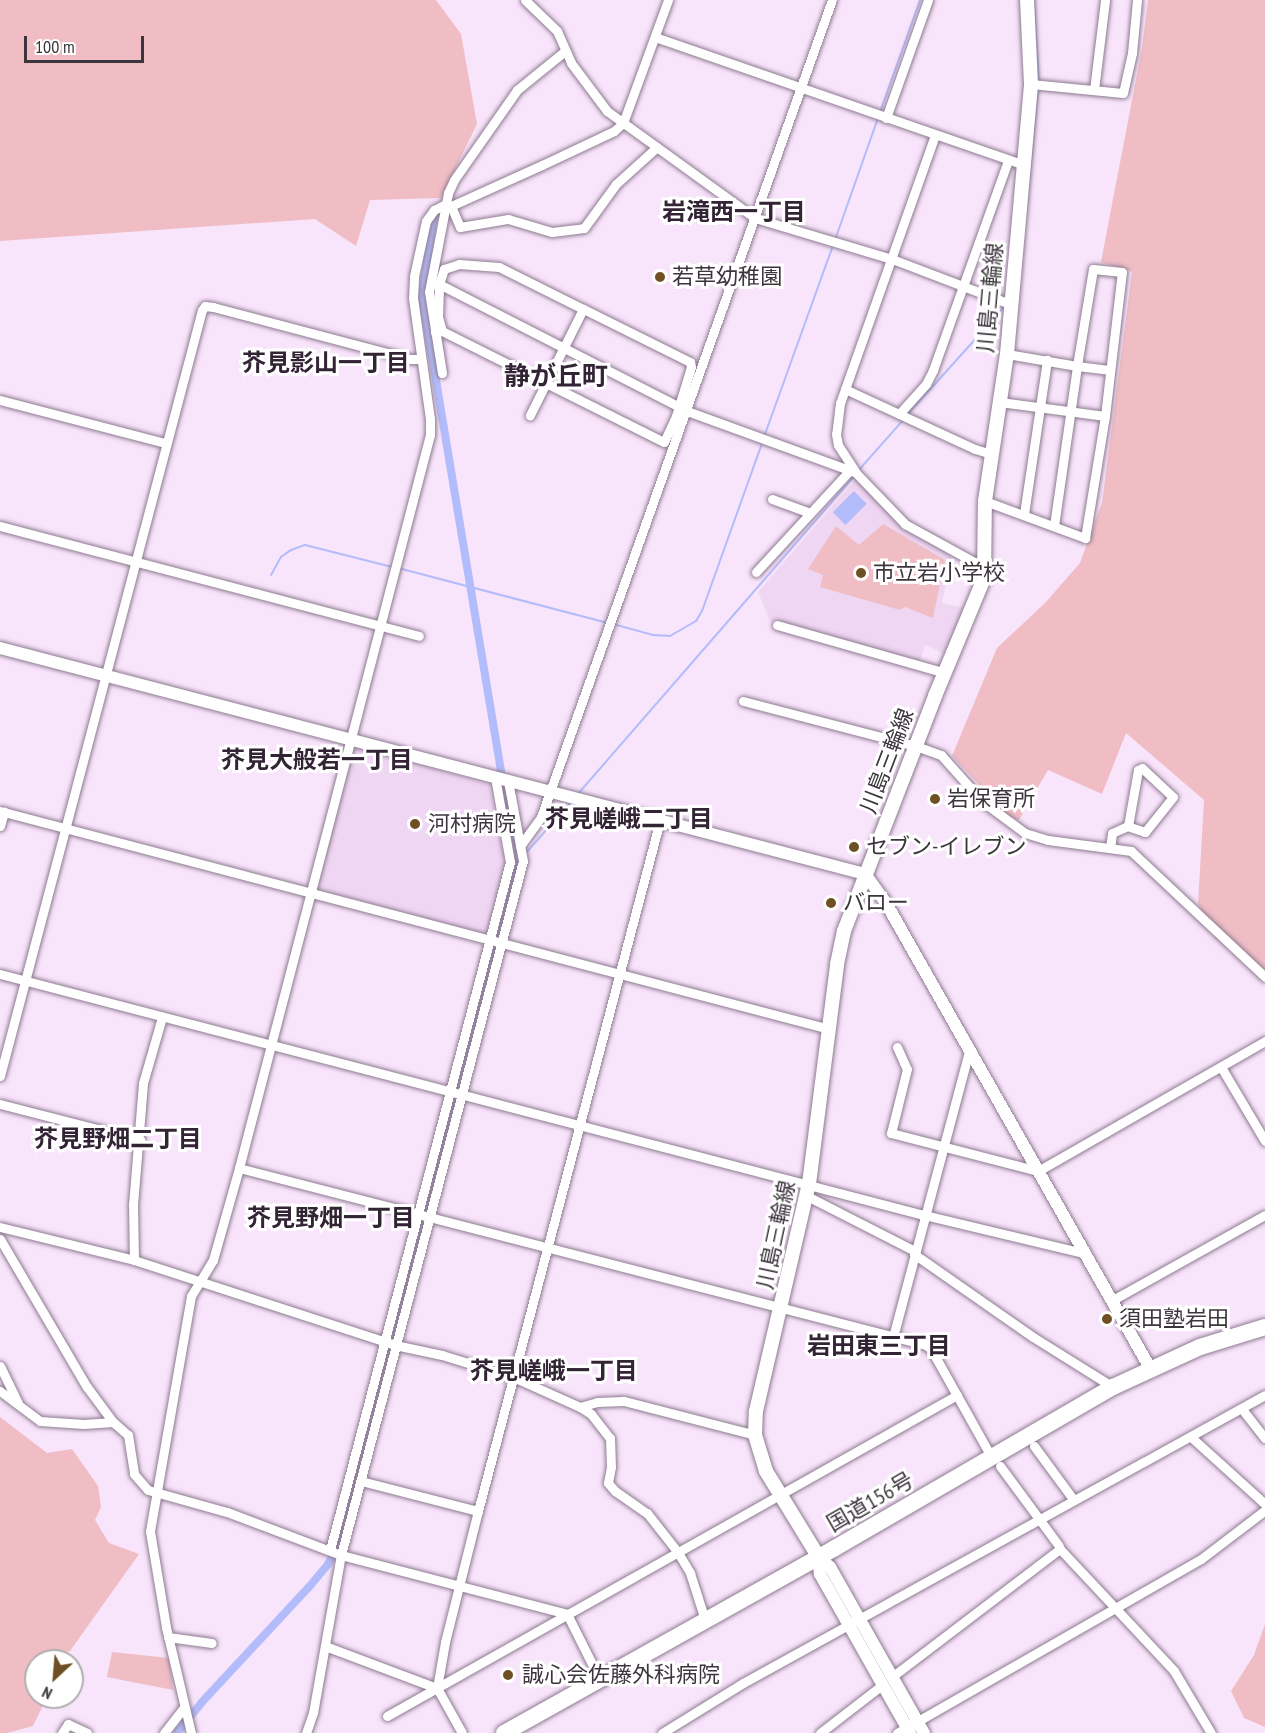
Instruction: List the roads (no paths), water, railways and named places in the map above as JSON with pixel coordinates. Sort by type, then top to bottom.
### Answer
[{"type":"highway","name":"国道156号","points":[[504,1733],[818,1556],[996,1462],[1113,1387],[1150,1368],[1200,1347],[1265,1327]]},
{"type":"main road","name":"川島三輪線","points":[[818,1556],[766,1471],[755,1435],[756,1411],[808,1190],[844,931],[945,673],[977,600],[985,568],[985,501],[1007,354],[1031,84],[1027,0]]},
{"type":"street","points":[[525,0],[557,32],[565,51],[596,99],[607,111],[755,218],[892,259],[1010,304]]},
{"type":"street","points":[[191,1733],[183,1709],[168,1638],[150,1531],[191,1296],[213,1260],[239,1168],[430,435],[413,298],[414,276],[426,221],[434,210],[603,136],[623,123],[668,0]]},
{"type":"street","points":[[520,846],[541,818],[832,0]]},
{"type":"street","points":[[881,116],[928,0]]},
{"type":"street","points":[[1094,90],[1105,0]]},
{"type":"street","points":[[1031,84],[1123,93],[1132,53],[1137,0]]},
{"type":"street","points":[[655,37],[1024,165]]},
{"type":"street","points":[[442,373],[439,331],[438,317],[439,284],[444,269],[459,264],[499,267],[690,362],[691,367],[677,405],[676,416],[664,441],[439,331],[429,292],[454,180],[518,90],[565,51]]},
{"type":"street","points":[[935,135],[840,404],[836,434],[838,444],[853,471],[905,524],[985,568]]},
{"type":"street","points":[[448,205],[460,227],[508,219],[552,232],[584,228],[616,184],[657,147]]},
{"type":"street","points":[[899,414],[926,384],[1008,161]]},
{"type":"street","points":[[985,501],[1085,538],[1104,416],[1122,272],[1093,269],[1054,526]]},
{"type":"street","points":[[439,284],[687,411],[853,471]]},
{"type":"street","points":[[0,1076],[196,325],[205,306],[410,359],[422,359]]},
{"type":"street","points":[[530,415],[583,309]]},
{"type":"street","points":[[1007,354],[1109,370]]},
{"type":"street","points":[[1024,514],[1047,360]]},
{"type":"street","points":[[845,389],[975,449],[992,454]]},
{"type":"street","points":[[0,400],[165,443]]},
{"type":"street","points":[[1000,402],[1104,416]]},
{"type":"street","points":[[756,572],[810,513],[853,471]]},
{"type":"street","points":[[772,499],[810,513]]},
{"type":"street","points":[[0,526],[419,636]]},
{"type":"street","points":[[777,625],[945,673]]},
{"type":"street","points":[[0,648],[865,874],[886,903],[1083,1254],[1150,1368]]},
{"type":"street","points":[[743,701],[916,746],[941,755],[984,802],[1016,828],[1048,840],[1131,851],[1265,977]]},
{"type":"street","points":[[1110,848],[1112,833],[1128,826],[1145,831],[1173,797],[1142,768],[1138,770],[1128,826]]},
{"type":"street","points":[[330,1550],[510,862],[495,777]]},
{"type":"street","points":[[306,1733],[325,1646],[341,1555],[523,861],[508,781]]},
{"type":"street","points":[[0,826],[2,812],[490,938],[829,1029]]},
{"type":"street","points":[[437,1688],[458,1586],[660,820]]},
{"type":"street","points":[[0,974],[580,1125],[808,1190],[924,1215],[1083,1254]]},
{"type":"street","points":[[134,1260],[133,1205],[143,1083],[162,1017]]},
{"type":"street","points":[[897,1047],[907,1069],[891,1133],[1038,1171],[1265,1041]]},
{"type":"street","points":[[893,1337],[969,1051]]},
{"type":"street","points":[[1221,1067],[1265,1141]]},
{"type":"street","points":[[0,1104],[140,1140]]},
{"type":"street","points":[[239,1168],[926,1345],[931,1349],[996,1462],[1059,1546]]},
{"type":"street","points":[[808,1190],[914,1252],[1033,1337],[1113,1387]]},
{"type":"street","points":[[1111,1301],[1265,1215]]},
{"type":"street","points":[[0,1227],[134,1260],[395,1345],[442,1355],[513,1377],[591,1413],[610,1438],[611,1467],[608,1483],[615,1491],[647,1513],[677,1551],[690,1573],[705,1620]]},
{"type":"street","points":[[0,1239],[75,1368],[113,1422],[128,1435],[134,1474],[148,1490],[227,1512],[341,1555],[567,1614],[599,1678]]},
{"type":"street","points":[[0,1366],[21,1408]]},
{"type":"street","points":[[0,1391],[40,1421],[84,1424],[113,1422]]},
{"type":"street","points":[[387,1716],[957,1395]]},
{"type":"street","points":[[662,1733],[743,1683],[853,1621],[1265,1395]]},
{"type":"street","points":[[580,1407],[597,1402],[624,1401],[755,1435]]},
{"type":"street","points":[[1242,1409],[1265,1438]]},
{"type":"street","points":[[1191,1437],[1265,1504]]},
{"type":"street","points":[[1034,1446],[1073,1499]]},
{"type":"street","points":[[353,1459],[366,1462]]},
{"type":"street","points":[[361,1480],[478,1511]]},
{"type":"street","points":[[911,1730],[1200,1559],[1265,1510]]},
{"type":"street","points":[[893,1676],[1060,1550],[1174,1671],[1211,1733]]},
{"type":"street","points":[[818,1556],[830,1567],[882,1685],[911,1730]]},
{"type":"street","points":[[853,1621],[893,1676],[911,1730]]},
{"type":"street","points":[[168,1638],[212,1643]]},
{"type":"street","points":[[325,1646],[437,1688],[462,1733]]},
{"type":"street","points":[[820,1733],[882,1685]]},
{"type":"street","points":[[164,1733],[183,1709]]},
{"type":"street","points":[[62,1733],[68,1724],[87,1733]]},
{"type":"water","points":[[854,491],[867,504],[846,525],[833,512]]},
{"type":"waterway","points":[[880,112],[920,0]]},
{"type":"waterway","points":[[1034,0],[1039,83]]},
{"type":"waterway","points":[[1027,203],[1038,89]]},
{"type":"waterway","points":[[835,240],[878,118]]},
{"type":"waterway","points":[[177,1733],[202,1702],[309,1587],[328,1564],[339,1545],[516,861],[422,296],[434,216]]},
{"type":"waterway","points":[[764,437],[833,245]]},
{"type":"waterway","points":[[907,415],[1006,305]]},
{"type":"waterway","points":[[858,471],[904,419]]},
{"type":"waterway","points":[[613,624],[653,635],[670,636],[696,621],[702,611],[762,443]]},
{"type":"waterway","points":[[577,795],[854,476]]},
{"type":"waterway","points":[[271,575],[281,557],[305,545],[392,567]]},
{"type":"waterway","points":[[398,568],[607,623]]},
{"type":"waterway","points":[[525,854],[571,802]]},
{"type":"place","name":"若草幼稚園","points":[[660,277]]},
{"type":"place","name":"市立岩小学校","points":[[861,573]]},
{"type":"place","name":"岩保育所","points":[[935,799]]},
{"type":"place","name":"河村病院","points":[[415,824]]},
{"type":"place","name":"セブン-イレブン","points":[[854,847]]},
{"type":"place","name":"バロー","points":[[831,903]]},
{"type":"place","name":"須田塾岩田","points":[[1107,1319]]},
{"type":"place","name":"誠心会佐藤外科病院","points":[[508,1675]]},
{"type":"district","name":"岩滝西一丁目","points":[[734,212]]},
{"type":"district","name":"芥見影山一丁目","points":[[326,363]]},
{"type":"district","name":"静が丘町","points":[[556,376]]},
{"type":"district","name":"芥見大般若一丁目","points":[[317,760]]},
{"type":"district","name":"芥見嵯峨二丁目","points":[[629,819]]},
{"type":"district","name":"芥見野畑二丁目","points":[[118,1139]]},
{"type":"district","name":"芥見野畑一丁目","points":[[331,1218]]},
{"type":"district","name":"岩田東三丁目","points":[[879,1346]]},
{"type":"district","name":"芥見嵯峨一丁目","points":[[554,1371]]}]
